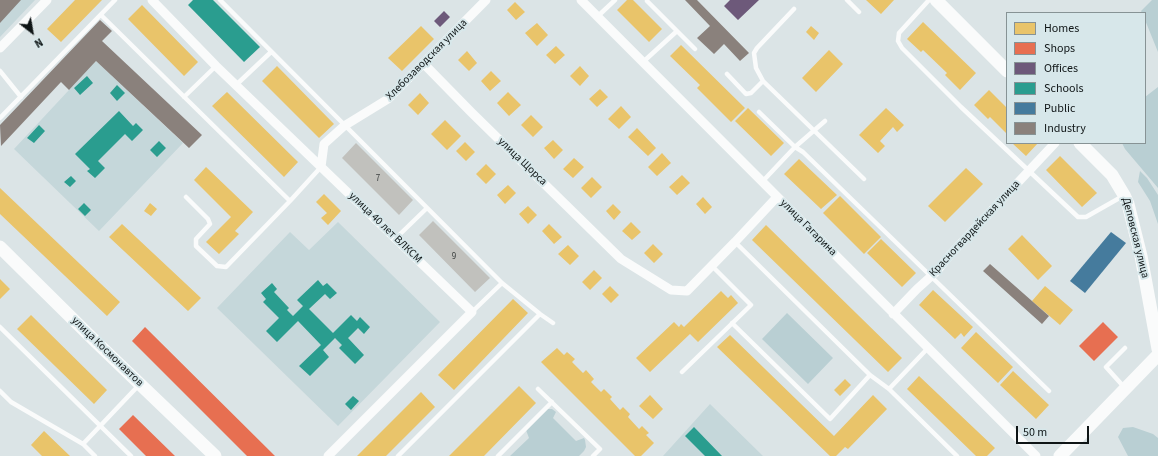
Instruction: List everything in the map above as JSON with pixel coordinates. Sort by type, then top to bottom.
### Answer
[{"type":"street","points":[[0,48],[47,0]]},
{"type":"street","name":"улица 40 лет ВЛКСМ","points":[[152,0],[216,66],[472,312]]},
{"type":"street","name":"Хлебозаводская улица","points":[[321,167],[324,144],[344,126],[388,99],[486,0]]},
{"type":"street","name":"улица Гагарина","points":[[581,0],[1036,456]]},
{"type":"street","points":[[936,0],[1006,70]]},
{"type":"street","name":"улица Щорса","points":[[424,64],[621,259],[671,290],[687,291],[777,197]]},
{"type":"street","name":"Красногвардейская улица","points":[[893,314],[932,276],[1054,144]]},
{"type":"street","name":"Деповская улица","points":[[1081,144],[1112,176],[1128,204],[1141,256],[1158,349]]},
{"type":"street","name":"улица Космонавтов","points":[[0,247],[215,456]]},
{"type":"street","points":[[328,456],[472,312]]},
{"type":"street","points":[[1060,456],[1158,355]]},
{"type":"lane","points":[[0,118],[115,0]]},
{"type":"lane","points":[[220,0],[502,283],[553,323]]},
{"type":"lane","points":[[598,16],[615,0]]},
{"type":"lane","points":[[847,0],[859,12]]},
{"type":"lane","points":[[929,0],[899,33],[898,40],[902,48],[961,107],[1078,217],[1086,217],[1124,195]]},
{"type":"lane","points":[[647,1],[694,49]]},
{"type":"lane","points":[[794,9],[757,48],[754,53],[756,68],[763,81],[864,179]]},
{"type":"lane","points":[[101,14],[290,201]]},
{"type":"lane","points":[[643,62],[677,31]]},
{"type":"lane","points":[[236,85],[271,52]]},
{"type":"lane","points":[[184,97],[216,66]]},
{"type":"lane","points":[[0,71],[21,96]]},
{"type":"lane","points":[[727,74],[746,94],[751,93],[763,81]]},
{"type":"lane","points":[[759,112],[795,147],[803,152],[932,276],[1049,391]]},
{"type":"lane","points":[[762,182],[795,147],[825,121]]},
{"type":"lane","points":[[186,197],[210,224],[196,239],[196,246],[217,266],[226,267],[321,167]]},
{"type":"lane","points":[[396,238],[427,208]]},
{"type":"lane","points":[[735,242],[870,375],[889,389],[957,456]]},
{"type":"lane","points":[[682,372],[751,305],[712,266]]},
{"type":"lane","points":[[472,312],[502,283]]},
{"type":"lane","points":[[398,456],[540,314]]},
{"type":"lane","points":[[732,323],[830,419],[870,375]]},
{"type":"lane","points":[[0,327],[131,456]]},
{"type":"lane","points":[[889,389],[928,348]]},
{"type":"lane","points":[[1124,348],[1106,367],[1126,388]]},
{"type":"lane","points":[[83,444],[140,384]]},
{"type":"lane","points":[[538,389],[600,449],[593,456]]},
{"type":"lane","points":[[0,391],[10,402],[83,444],[95,456]]},
{"type":"lane","points":[[498,456],[552,402]]},
{"type":"shaded area","points":[[0,0],[35,0],[0,37]]},
{"type":"shaded area","points":[[1152,0],[1158,0],[1158,52],[1146,22],[1146,12],[1141,11]]},
{"type":"shaded area","points":[[96,61],[183,143],[99,231],[14,149]]},
{"type":"shaded area","points":[[1158,87],[1158,188],[1122,144],[1146,144],[1146,96]]},
{"type":"shaded area","points":[[1140,171],[1147,178],[1158,195],[1158,224],[1150,201],[1138,182]]},
{"type":"shaded area","points":[[338,222],[440,322],[338,426],[217,308],[290,232],[309,250]]},
{"type":"shaded area","points":[[787,313],[833,358],[808,384],[762,339]]},
{"type":"shaded area","points":[[710,404],[763,456],[663,456]]},
{"type":"shaded area","points":[[546,409],[552,409],[556,412],[553,418],[576,441],[584,438],[586,447],[584,451],[579,456],[510,456],[529,438],[526,430]]},
{"type":"shaded area","points":[[1133,427],[1153,434],[1158,438],[1158,456],[1128,456],[1118,437],[1123,428]]},
{"type":"building: Homes","points":[[75,0],[102,0],[61,42],[47,29]]},
{"type":"building: Homes","points":[[627,0],[633,0],[662,29],[649,42],[617,10]]},
{"type":"building: Homes","points":[[866,0],[894,0],[881,14]]},
{"type":"building: Homes","points":[[515,2],[525,12],[516,20],[507,10]]},
{"type":"building: Homes","points":[[142,5],[198,62],[184,76],[128,19]]},
{"type":"building: Homes","points":[[923,22],[976,73],[960,90],[945,75],[947,73],[923,50],[921,52],[907,39]]},
{"type":"building: Homes","points":[[537,23],[548,35],[537,46],[525,33]]},
{"type":"building: Homes","points":[[421,26],[434,39],[402,71],[388,58]]},
{"type":"building: Homes","points":[[811,26],[819,33],[814,40],[806,32]]},
{"type":"building: Homes","points":[[681,45],[745,108],[731,122],[697,88],[700,85],[670,56]]},
{"type":"building: Homes","points":[[556,46],[565,55],[555,64],[546,55]]},
{"type":"building: Homes","points":[[829,50],[843,64],[816,92],[802,78]]},
{"type":"building: Homes","points":[[467,51],[477,63],[469,71],[458,60]]},
{"type":"building: Homes","points":[[277,66],[334,124],[319,138],[262,81]]},
{"type":"building: Homes","points":[[580,66],[589,76],[580,86],[570,76]]},
{"type":"building: Homes","points":[[491,71],[501,81],[490,91],[481,81]]},
{"type":"building: Homes","points":[[600,89],[608,97],[597,107],[589,99]]},
{"type":"building: Homes","points":[[989,90],[1006,107],[1006,133],[990,117],[988,119],[974,105]]},
{"type":"building: Homes","points":[[227,92],[298,162],[284,177],[212,106]]},
{"type":"building: Homes","points":[[508,92],[521,105],[509,116],[497,103]]},
{"type":"building: Homes","points":[[420,93],[429,103],[418,115],[408,105]]},
{"type":"building: Homes","points":[[621,106],[631,117],[619,129],[608,119]]},
{"type":"building: Homes","points":[[748,108],[784,143],[771,156],[735,121]]},
{"type":"building: Homes","points":[[886,108],[904,125],[897,132],[893,127],[880,141],[885,146],[878,153],[859,135]]},
{"type":"building: Homes","points":[[531,115],[543,127],[533,137],[521,125]]},
{"type":"building: Homes","points":[[445,120],[461,136],[447,150],[431,134]]},
{"type":"building: Homes","points":[[637,128],[656,148],[648,156],[628,137]]},
{"type":"building: Homes","points":[[553,140],[563,150],[554,159],[544,148]]},
{"type":"building: Homes","points":[[465,142],[475,152],[466,161],[456,151]]},
{"type":"building: Homes","points":[[1013,144],[1037,144],[1026,156]]},
{"type":"building: Homes","points":[[662,153],[671,163],[657,176],[648,167]]},
{"type":"building: Homes","points":[[1060,156],[1097,193],[1082,207],[1046,170]]},
{"type":"building: Homes","points":[[574,158],[584,167],[573,178],[563,169]]},
{"type":"building: Homes","points":[[799,159],[837,195],[821,209],[784,174]]},
{"type":"building: Homes","points":[[486,164],[496,174],[486,184],[476,174]]},
{"type":"building: Homes","points":[[206,167],[253,212],[235,231],[239,234],[219,254],[206,242],[231,217],[194,180]]},
{"type":"building: Homes","points":[[966,168],[983,184],[945,222],[928,206]]},
{"type":"building: Homes","points":[[682,175],[690,183],[677,195],[669,187]]},
{"type":"building: Homes","points":[[592,177],[602,187],[591,198],[581,188]]},
{"type":"building: Homes","points":[[508,185],[516,193],[505,204],[497,195]]},
{"type":"building: Homes","points":[[0,188],[120,302],[107,316],[0,214]]},
{"type":"building: Homes","points":[[324,194],[341,211],[328,225],[321,218],[327,213],[316,202]]},
{"type":"building: Homes","points":[[840,196],[881,237],[864,254],[823,213]]},
{"type":"building: Homes","points":[[703,197],[712,207],[705,214],[696,204]]},
{"type":"building: Homes","points":[[150,203],[157,209],[151,216],[144,211]]},
{"type":"building: Homes","points":[[613,204],[621,212],[614,220],[606,211]]},
{"type":"building: Homes","points":[[528,206],[537,215],[528,224],[519,214]]},
{"type":"building: Homes","points":[[631,222],[641,232],[632,240],[622,231]]},
{"type":"building: Homes","points":[[122,224],[201,298],[188,311],[109,237]]},
{"type":"building: Homes","points":[[549,224],[562,237],[554,244],[542,231]]},
{"type":"building: Homes","points":[[766,225],[902,358],[888,372],[752,240]]},
{"type":"building: Homes","points":[[1022,235],[1052,266],[1038,280],[1008,249]]},
{"type":"building: Homes","points":[[881,239],[916,273],[902,287],[867,253]]},
{"type":"building: Homes","points":[[653,244],[663,254],[654,263],[644,253]]},
{"type":"building: Homes","points":[[568,245],[579,256],[570,265],[558,254]]},
{"type":"building: Homes","points":[[594,270],[602,278],[590,290],[582,282]]},
{"type":"building: Homes","points":[[0,279],[10,289],[0,299]]},
{"type":"building: Homes","points":[[610,286],[619,295],[611,303],[602,294]]},
{"type":"building: Homes","points":[[1045,286],[1073,310],[1060,325],[1032,301]]},
{"type":"building: Homes","points":[[933,290],[973,327],[964,337],[961,333],[955,339],[919,305]]},
{"type":"building: Homes","points":[[721,291],[728,298],[731,295],[738,303],[698,342],[690,334],[650,372],[636,358],[674,322],[679,327],[681,324],[684,327]]},
{"type":"building: Homes","points":[[513,299],[528,313],[454,390],[438,375]]},
{"type":"building: Homes","points":[[31,315],[107,390],[94,404],[17,329]]},
{"type":"building: Homes","points":[[976,332],[1013,367],[998,383],[961,348]]},
{"type":"building: Homes","points":[[730,335],[834,436],[873,395],[887,409],[848,449],[845,447],[836,456],[830,456],[717,347]]},
{"type":"building: Homes","points":[[557,348],[564,355],[567,352],[575,359],[572,362],[583,373],[586,370],[594,379],[591,382],[601,392],[604,389],[612,397],[610,399],[620,410],[623,407],[630,414],[628,417],[639,429],[642,426],[649,433],[646,435],[654,443],[641,456],[635,456],[541,362]]},
{"type":"building: Homes","points":[[1013,371],[1049,405],[1036,419],[1000,385]]},
{"type":"building: Homes","points":[[919,376],[995,448],[987,456],[976,456],[907,389]]},
{"type":"building: Homes","points":[[845,379],[851,385],[840,396],[834,390]]},
{"type":"building: Homes","points":[[519,386],[536,403],[484,456],[449,456]]},
{"type":"building: Homes","points":[[421,392],[435,407],[386,456],[357,456]]},
{"type":"building: Homes","points":[[650,395],[663,409],[653,419],[639,406]]},
{"type":"building: Homes","points":[[44,431],[70,456],[42,456],[31,445]]},
{"type":"building: Shops","points":[[1103,322],[1118,337],[1094,361],[1079,346]]},
{"type":"building: Shops","points":[[145,327],[275,456],[247,456],[132,341]]},
{"type":"building: Shops","points":[[133,415],[175,456],[146,456],[119,429]]},
{"type":"building: Offices","points":[[730,0],[759,0],[738,20],[724,6]]},
{"type":"building: Offices","points":[[444,11],[450,17],[440,27],[434,21]]},
{"type":"building: Schools","points":[[193,0],[213,0],[260,47],[244,62],[188,5]]},
{"type":"building: Schools","points":[[87,76],[93,83],[80,95],[74,88]]},
{"type":"building: Schools","points":[[117,85],[125,93],[117,101],[110,93]]},
{"type":"building: Schools","points":[[119,111],[133,126],[136,123],[143,130],[132,141],[125,134],[98,161],[105,168],[95,178],[87,171],[90,169],[75,154]]},
{"type":"building: Schools","points":[[39,125],[45,131],[34,143],[27,138]]},
{"type":"building: Schools","points":[[159,141],[166,148],[157,157],[150,150]]},
{"type":"building: Schools","points":[[71,176],[76,181],[70,187],[64,182]]},
{"type":"building: Schools","points":[[84,203],[91,210],[85,216],[78,209]]},
{"type":"building: Schools","points":[[318,280],[323,286],[327,283],[337,293],[330,299],[325,294],[309,309],[333,333],[351,315],[357,321],[360,317],[370,327],[364,334],[358,328],[348,338],[364,355],[355,364],[339,348],[342,345],[335,338],[323,350],[329,357],[310,376],[299,366],[321,345],[298,321],[277,342],[266,331],[279,318],[263,302],[266,299],[261,293],[272,283],[277,289],[274,292],[289,308],[287,310],[293,316],[303,306],[297,300]]},
{"type":"building: Schools","points":[[353,396],[359,401],[351,410],[345,404]]},
{"type":"building: Schools","points":[[694,427],[722,456],[705,456],[685,436]]},
{"type":"building: Public","points":[[1111,232],[1126,243],[1085,293],[1070,281]]},
{"type":"building: Industry","points":[[0,0],[21,0],[0,23]]},
{"type":"building: Industry","points":[[685,0],[697,0],[749,53],[740,61],[724,44],[714,54],[697,38],[710,26]]},
{"type":"building: Industry","points":[[100,20],[112,31],[102,41],[202,135],[189,148],[96,61],[69,90],[61,82],[1,146],[0,125]]},
{"type":"building: Industry","points":[[990,264],[1049,316],[1042,324],[983,271]]},
{"type":"building: Other","points":[[356,143],[413,200],[399,215],[342,158]]},
{"type":"building: Other","points":[[433,221],[490,278],[475,292],[419,235]]}]
